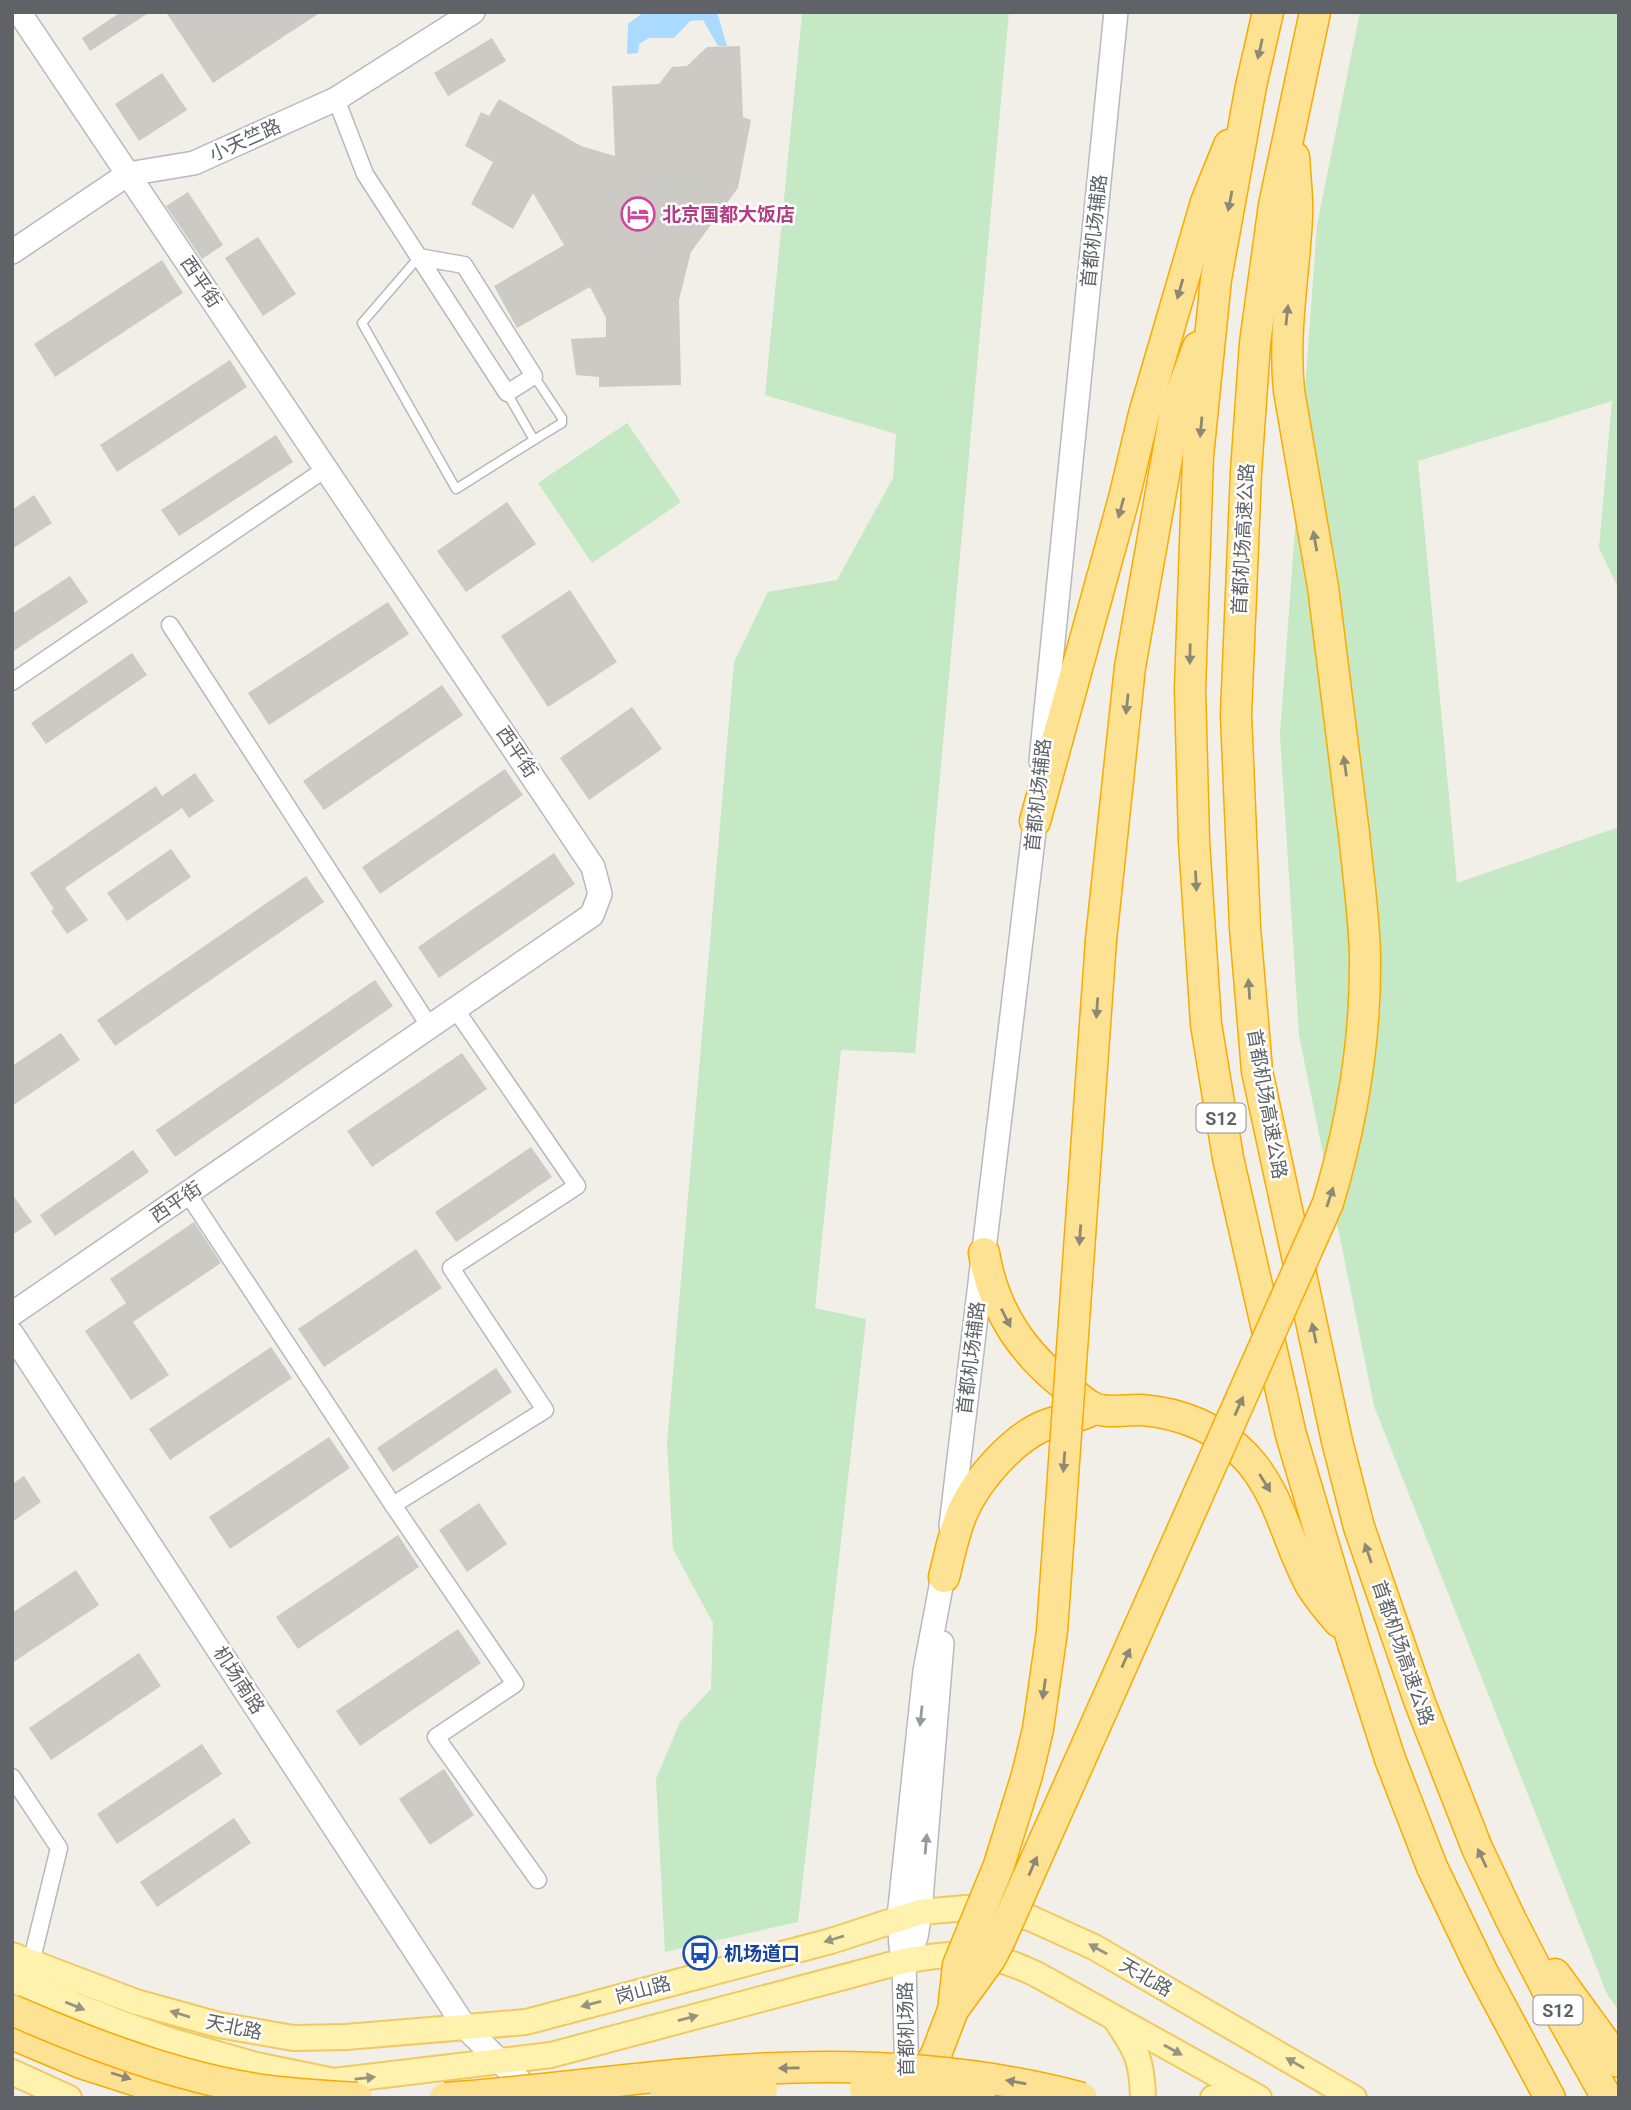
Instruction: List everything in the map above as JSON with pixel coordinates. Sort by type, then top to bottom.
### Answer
[{"type":"highway","name":"S12","points":[[1268,12],[1251,86],[1216,279],[1198,456],[1189,689],[1194,841],[1206,1024],[1227,1158],[1291,1435],[1326,1562],[1390,1759],[1432,1867],[1482,1971],[1550,2098]]},
{"type":"highway","name":"首都机场高速公路","points":[[1315,12],[1274,205],[1255,343],[1241,558],[1236,715],[1245,928],[1254,1042],[1263,1101],[1337,1441],[1359,1527],[1420,1703],[1461,1810],[1511,1920],[1608,2098]]},
{"type":"highway","points":[[1035,821],[1124,498],[1144,414],[1197,230],[1211,186],[1251,86]]},
{"type":"highway","points":[[913,2098],[937,2052],[953,2011],[999,1942],[1328,1203],[1344,1148],[1363,1018],[1364,929],[1323,587],[1286,367],[1286,327],[1297,215],[1293,112]]},
{"type":"highway","points":[[953,2011],[958,1965],[999,1865],[1038,1729],[1049,1655],[1101,940],[1130,667],[1176,407],[1197,350],[1216,279]]},
{"type":"highway","points":[[984,1254],[988,1278],[1006,1319],[1028,1352],[1052,1376],[1096,1409]]},
{"type":"highway","points":[[944,1577],[965,1506],[1001,1457],[1044,1426],[1096,1409],[1143,1410],[1192,1419],[1229,1441],[1246,1457],[1271,1492],[1310,1584],[1354,1647]]},
{"type":"highway","points":[[1511,1920],[1571,1994],[1619,2062]]},
{"type":"highway","points":[[12,2010],[143,2060],[253,2089],[296,2095],[346,2089]]},
{"type":"highway","points":[[12,2034],[81,2063],[190,2098]]},
{"type":"highway","points":[[445,2098],[709,2072],[841,2067],[912,2069],[982,2077],[1043,2087],[1082,2098]]},
{"type":"highway","points":[[665,2098],[776,2088],[825,2087],[877,2088],[979,2098]]},
{"type":"main road","name":"天北路","points":[[909,1915],[967,1908],[1030,1918],[1060,1929],[1354,2098]]},
{"type":"main road","name":"岗山路","points":[[465,2027],[526,2022],[831,1941],[909,1915]]},
{"type":"main road","points":[[904,1961],[948,1954],[970,1954],[1014,1963],[1259,2098]]},
{"type":"main road","name":"天北路","points":[[22,1959],[136,2001],[259,2034],[319,2038],[374,2036],[465,2027]]},
{"type":"main road","name":"岗山路","points":[[473,2065],[551,2055],[904,1961]]},
{"type":"main road","name":"天北路","points":[[12,1980],[172,2041],[346,2089]]},
{"type":"main road","points":[[1114,2016],[1131,2042],[1142,2068],[1143,2098]]},
{"type":"main road","name":"天北路","points":[[240,2098],[291,2082],[346,2089],[473,2065]]},
{"type":"main road","points":[[12,2072],[69,2098]]},
{"type":"main road","points":[[1213,2098],[1244,2098]]},
{"type":"street","name":"西平街","points":[[12,1314],[592,915],[600,894],[593,867],[19,12]]},
{"type":"street","name":"小天竺路","points":[[12,252],[128,174],[194,163],[336,100],[473,12]]},
{"type":"street","name":"首都机场辅路","points":[[909,1915],[942,1672],[944,1577],[1035,821],[1116,12]]},
{"type":"street","points":[[336,100],[365,174],[507,393],[534,376],[464,265],[419,257]]},
{"type":"street","points":[[12,682],[327,468]]},
{"type":"street","points":[[170,625],[430,1027]]},
{"type":"street","points":[[393,1504],[545,1410],[450,1268],[577,1186],[456,1010]]},
{"type":"street","points":[[188,1194],[516,1684],[436,1737],[538,1880]]},
{"type":"street","name":"机场南路","points":[[12,1334],[465,2027]]},
{"type":"street","points":[[12,1777],[60,1848],[22,1959]]},
{"type":"street","name":"首都机场路","points":[[907,2098],[904,1961],[916,1937],[909,1915]]},
{"type":"street","points":[[465,2027],[537,2098]]},
{"type":"street","points":[[465,2027],[473,2065],[497,2098]]},
{"type":"lane","points":[[419,257],[362,323],[456,489],[562,423],[562,418],[534,376]]},
{"type":"lane","points":[[507,393],[534,440]]},
{"type":"green space","points":[[804,12],[1009,12],[915,1053],[841,1050],[815,1308],[866,1319],[798,1922],[665,1952],[656,1779],[680,1722],[711,1689],[713,1623],[673,1549],[667,1443],[734,662],[768,592],[837,580],[893,478],[896,434],[765,395]]},
{"type":"green space","points":[[1360,12],[1619,12],[1619,590],[1599,548],[1612,401],[1418,461],[1457,883],[1619,827],[1619,2011],[1607,1994],[1374,1406],[1299,1035],[1280,735],[1317,225]]},
{"type":"green space","points":[[627,423],[681,502],[592,563],[538,483]]},
{"type":"water","points":[[644,12],[717,12],[727,46],[718,46],[703,20],[690,21],[674,38],[649,38],[639,44],[638,53],[627,54],[628,24]]},
{"type":"building","points":[[121,12],[150,12],[90,51],[82,38]]},
{"type":"building","points":[[166,12],[321,12],[213,83]]},
{"type":"building","points":[[492,38],[506,61],[448,96],[434,73]]},
{"type":"building","name":"北京国都大饭店","points":[[740,46],[743,117],[751,120],[738,188],[691,252],[679,300],[681,385],[599,387],[599,377],[576,375],[571,339],[606,337],[606,318],[590,287],[517,328],[494,286],[564,245],[533,193],[513,229],[471,204],[493,162],[465,146],[481,112],[489,116],[499,99],[581,146],[615,156],[612,86],[659,84],[672,67],[687,66],[707,47]]},
{"type":"building","points":[[162,73],[187,110],[139,141],[115,104]]},
{"type":"building","points":[[188,192],[223,245],[202,259],[166,206]]},
{"type":"building","points":[[258,237],[296,294],[263,316],[225,258]]},
{"type":"building","points":[[162,260],[183,293],[55,377],[34,344]]},
{"type":"building","points":[[230,360],[247,387],[117,472],[100,445]]},
{"type":"building","points":[[276,435],[293,462],[179,536],[161,510]]},
{"type":"building","points":[[34,495],[52,523],[12,549],[12,510]]},
{"type":"building","points":[[507,502],[536,544],[466,592],[437,551]]},
{"type":"building","points":[[70,576],[88,602],[12,652],[12,614]]},
{"type":"building","points":[[570,590],[617,662],[548,707],[501,636]]},
{"type":"building","points":[[388,602],[409,634],[269,725],[248,693]]},
{"type":"building","points":[[132,653],[147,675],[46,744],[31,723]]},
{"type":"building","points":[[442,685],[463,715],[324,810],[303,781]]},
{"type":"building","points":[[632,707],[662,749],[589,800],[560,758]]},
{"type":"building","points":[[505,769],[523,795],[380,894],[362,867]]},
{"type":"building","points":[[195,773],[214,801],[189,818],[182,808],[65,888],[88,920],[67,934],[30,873],[156,786],[162,796]]},
{"type":"building","points":[[171,849],[191,877],[127,921],[107,893]]},
{"type":"building","points":[[554,853],[575,884],[439,978],[418,947]]},
{"type":"building","points":[[306,876],[324,902],[115,1046],[97,1020]]},
{"type":"building","points":[[375,980],[393,1006],[175,1157],[156,1130]]},
{"type":"building","points":[[61,1033],[80,1060],[12,1106],[12,1066]]},
{"type":"building","points":[[462,1053],[487,1089],[372,1167],[347,1131]]},
{"type":"building","points":[[531,1147],[552,1177],[456,1242],[435,1212]]},
{"type":"building","points":[[133,1150],[149,1172],[55,1236],[40,1215]]},
{"type":"building","points":[[12,1194],[32,1222],[12,1235]]},
{"type":"building","points":[[194,1222],[221,1263],[133,1322],[169,1375],[131,1400],[85,1331],[126,1303],[110,1279]]},
{"type":"building","points":[[416,1249],[442,1288],[324,1367],[298,1329]]},
{"type":"building","points":[[271,1347],[292,1378],[170,1460],[149,1429]]},
{"type":"building","points":[[496,1368],[512,1392],[393,1472],[377,1448]]},
{"type":"building","points":[[329,1437],[350,1468],[230,1549],[209,1517]]},
{"type":"building","points":[[24,1476],[41,1502],[12,1522],[12,1484]]},
{"type":"building","points":[[479,1503],[507,1544],[467,1572],[439,1530]]},
{"type":"building","points":[[398,1535],[419,1567],[298,1649],[276,1617]]},
{"type":"building","points":[[76,1570],[99,1605],[12,1663],[12,1613]]},
{"type":"building","points":[[458,1629],[481,1663],[360,1746],[336,1711]]},
{"type":"building","points":[[139,1653],[161,1686],[51,1760],[29,1728]]},
{"type":"building","points":[[202,1744],[222,1774],[117,1844],[97,1814]]},
{"type":"building","points":[[444,1769],[474,1815],[430,1845],[399,1799]]},
{"type":"building","points":[[234,1818],[251,1843],[157,1907],[140,1882]]},
{"type":"place","name":"北京国都大饭店","points":[[638,214]]},
{"type":"place","name":"机场道口","points":[[700,1953]]}]
